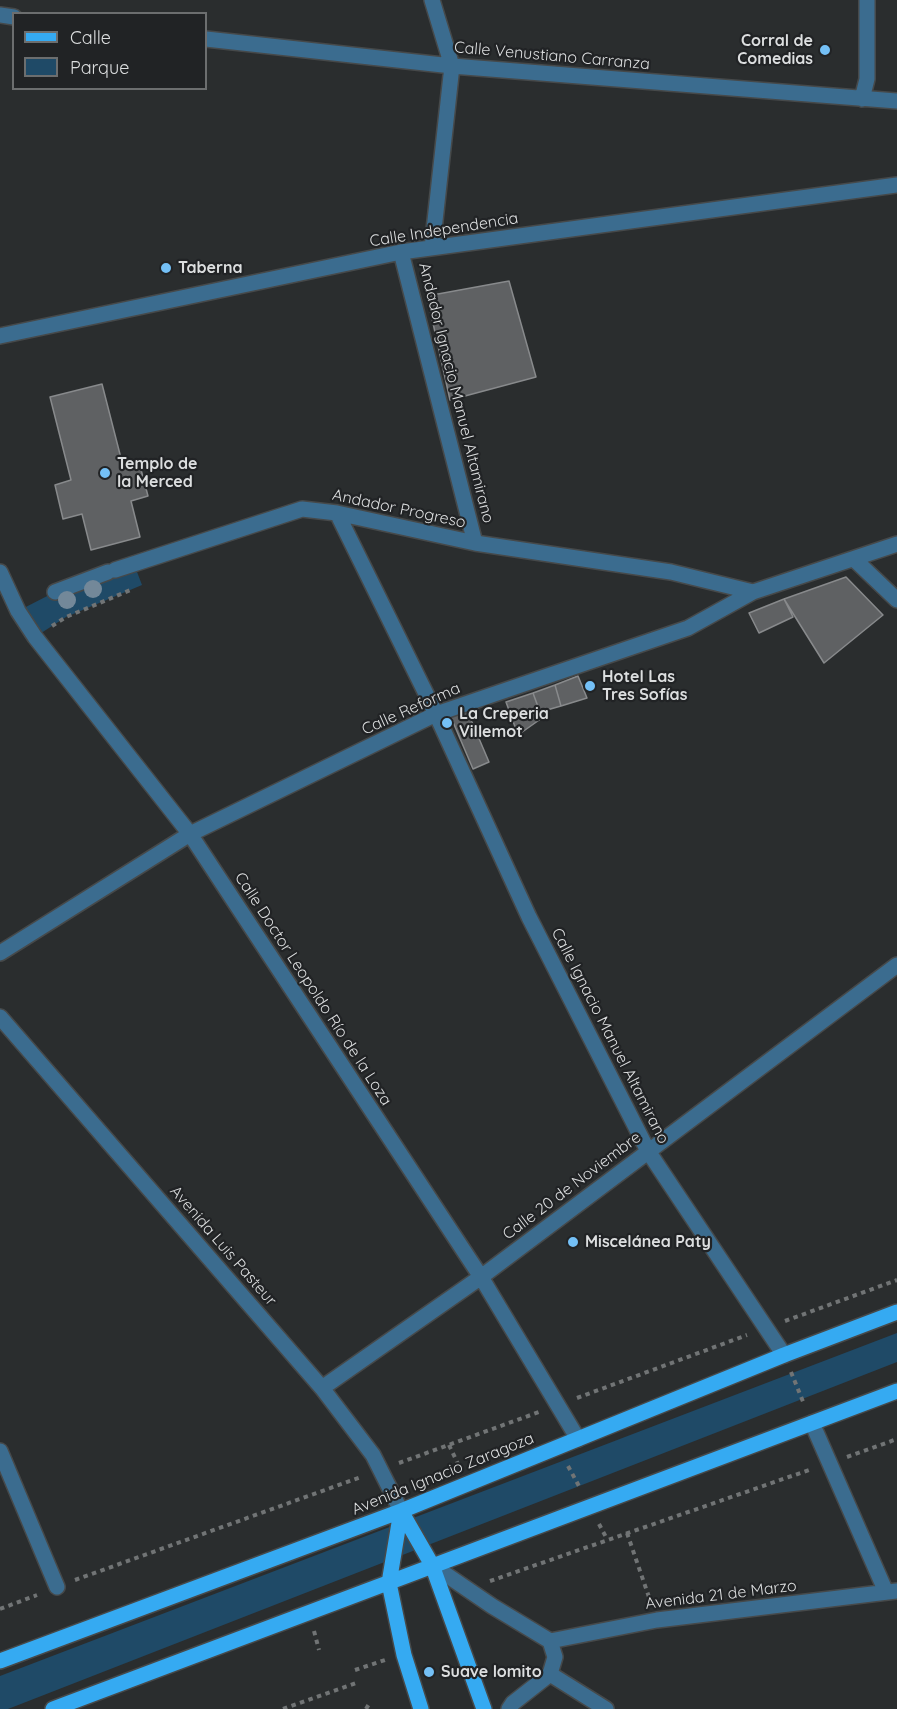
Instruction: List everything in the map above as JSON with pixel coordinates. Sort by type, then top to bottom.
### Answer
[{"type":"main road","name":"Avenida Ignacio Zaragoza","points":[[0,1661],[401,1511],[784,1355],[897,1312]]},
{"type":"main road","points":[[53,1709],[389,1583],[432,1564],[897,1391]]},
{"type":"main road","points":[[401,1511],[389,1583],[404,1655],[421,1709]]},
{"type":"main road","name":"Avenida Luis Pasteur","points":[[401,1511],[432,1564],[484,1709]]},
{"type":"street","points":[[432,0],[452,66]]},
{"type":"street","points":[[862,99],[867,79],[867,0]]},
{"type":"street","name":"Calle Venustiano Carranza","points":[[207,39],[452,66],[897,101]]},
{"type":"street","name":"Andador Ignacio Manuel Altamirano","points":[[432,248],[452,66]]},
{"type":"street","name":"Calle Independencia","points":[[0,336],[401,252],[897,185]]},
{"type":"street","name":"Andador Ignacio Manuel Altamirano","points":[[401,252],[475,543]]},
{"type":"street","name":"Andador Progreso","points":[[54,592],[302,510],[337,513],[475,543],[671,572],[753,592]]},
{"type":"street","points":[[337,513],[436,714]]},
{"type":"street","name":"Calle Reforma","points":[[0,953],[190,834],[436,714],[688,628],[753,592],[897,544]]},
{"type":"street","points":[[854,559],[897,600]]},
{"type":"street","name":"Calle Doctor Leopoldo Río de la Loza","points":[[0,572],[18,611],[35,637],[190,834],[481,1277],[578,1439]]},
{"type":"street","name":"Calle Ignacio Manuel Altamirano","points":[[436,714],[529,917],[648,1151],[784,1355]]},
{"type":"street","name":"Calle 20 de Noviembre","points":[[322,1388],[481,1277],[897,965]]},
{"type":"street","name":"Avenida Luis Pasteur","points":[[0,1017],[322,1388],[382,1469],[401,1511]]},
{"type":"street","points":[[871,1401],[897,1400]]},
{"type":"street","points":[[812,1423],[891,1591]]},
{"type":"street","points":[[0,1451],[57,1587]]},
{"type":"street","points":[[432,1564],[468,1590],[550,1641],[555,1657],[550,1674],[509,1709]]},
{"type":"street","name":"Avenida 21 de Marzo","points":[[550,1641],[657,1620],[891,1591]]},
{"type":"street","points":[[550,1674],[606,1709]]},
{"type":"path","points":[[35,637],[66,617],[142,585],[134,564]]},
{"type":"path","points":[[0,1609],[897,1280]]},
{"type":"path","points":[[784,1355],[812,1423]]},
{"type":"path","points":[[539,1412],[607,1539]]},
{"type":"path","points":[[468,1590],[607,1539],[897,1439]]},
{"type":"path","points":[[627,1533],[657,1620]]},
{"type":"path","points":[[355,1670],[404,1655]]},
{"type":"path","points":[[283,1709],[359,1682]]},
{"type":"path","points":[[366,1709],[369,1704]]},
{"type":"green space","points":[[134,564],[142,585],[66,617],[35,637],[18,611],[55,592]]},
{"type":"green space","points":[[897,1333],[897,1362],[8,1709],[0,1709],[0,1676]]},
{"type":"building","points":[[509,281],[536,377],[450,400],[427,296]]},
{"type":"building","name":"Templo de la Merced","points":[[102,384],[123,466],[139,462],[148,496],[131,501],[140,537],[91,550],[82,514],[63,519],[55,485],[71,480],[50,397]]},
{"type":"building","points":[[846,577],[883,615],[824,663],[784,599]]},
{"type":"building","points":[[784,599],[793,617],[759,633],[749,613]]},
{"type":"building","points":[[578,676],[587,698],[561,706],[555,685]]},
{"type":"building","points":[[555,685],[561,706],[540,712],[533,693]]},
{"type":"building","points":[[533,693],[542,718],[518,735],[506,702]]},
{"type":"building","points":[[466,708],[489,762],[473,769],[450,715]]},
{"type":"place","name":"Corral de Comedias","points":[[825,50]]},
{"type":"place","name":"Taberna","points":[[166,268]]},
{"type":"place","name":"Templo de la Merced","points":[[105,473]]},
{"type":"place","name":"Hotel Las Tres Sofías","points":[[590,686]]},
{"type":"place","name":"La Creperia Villemot","points":[[447,723]]},
{"type":"place","name":"Miscelánea Paty","points":[[573,1242]]},
{"type":"place","name":"Suave lomito","points":[[429,1672]]}]
